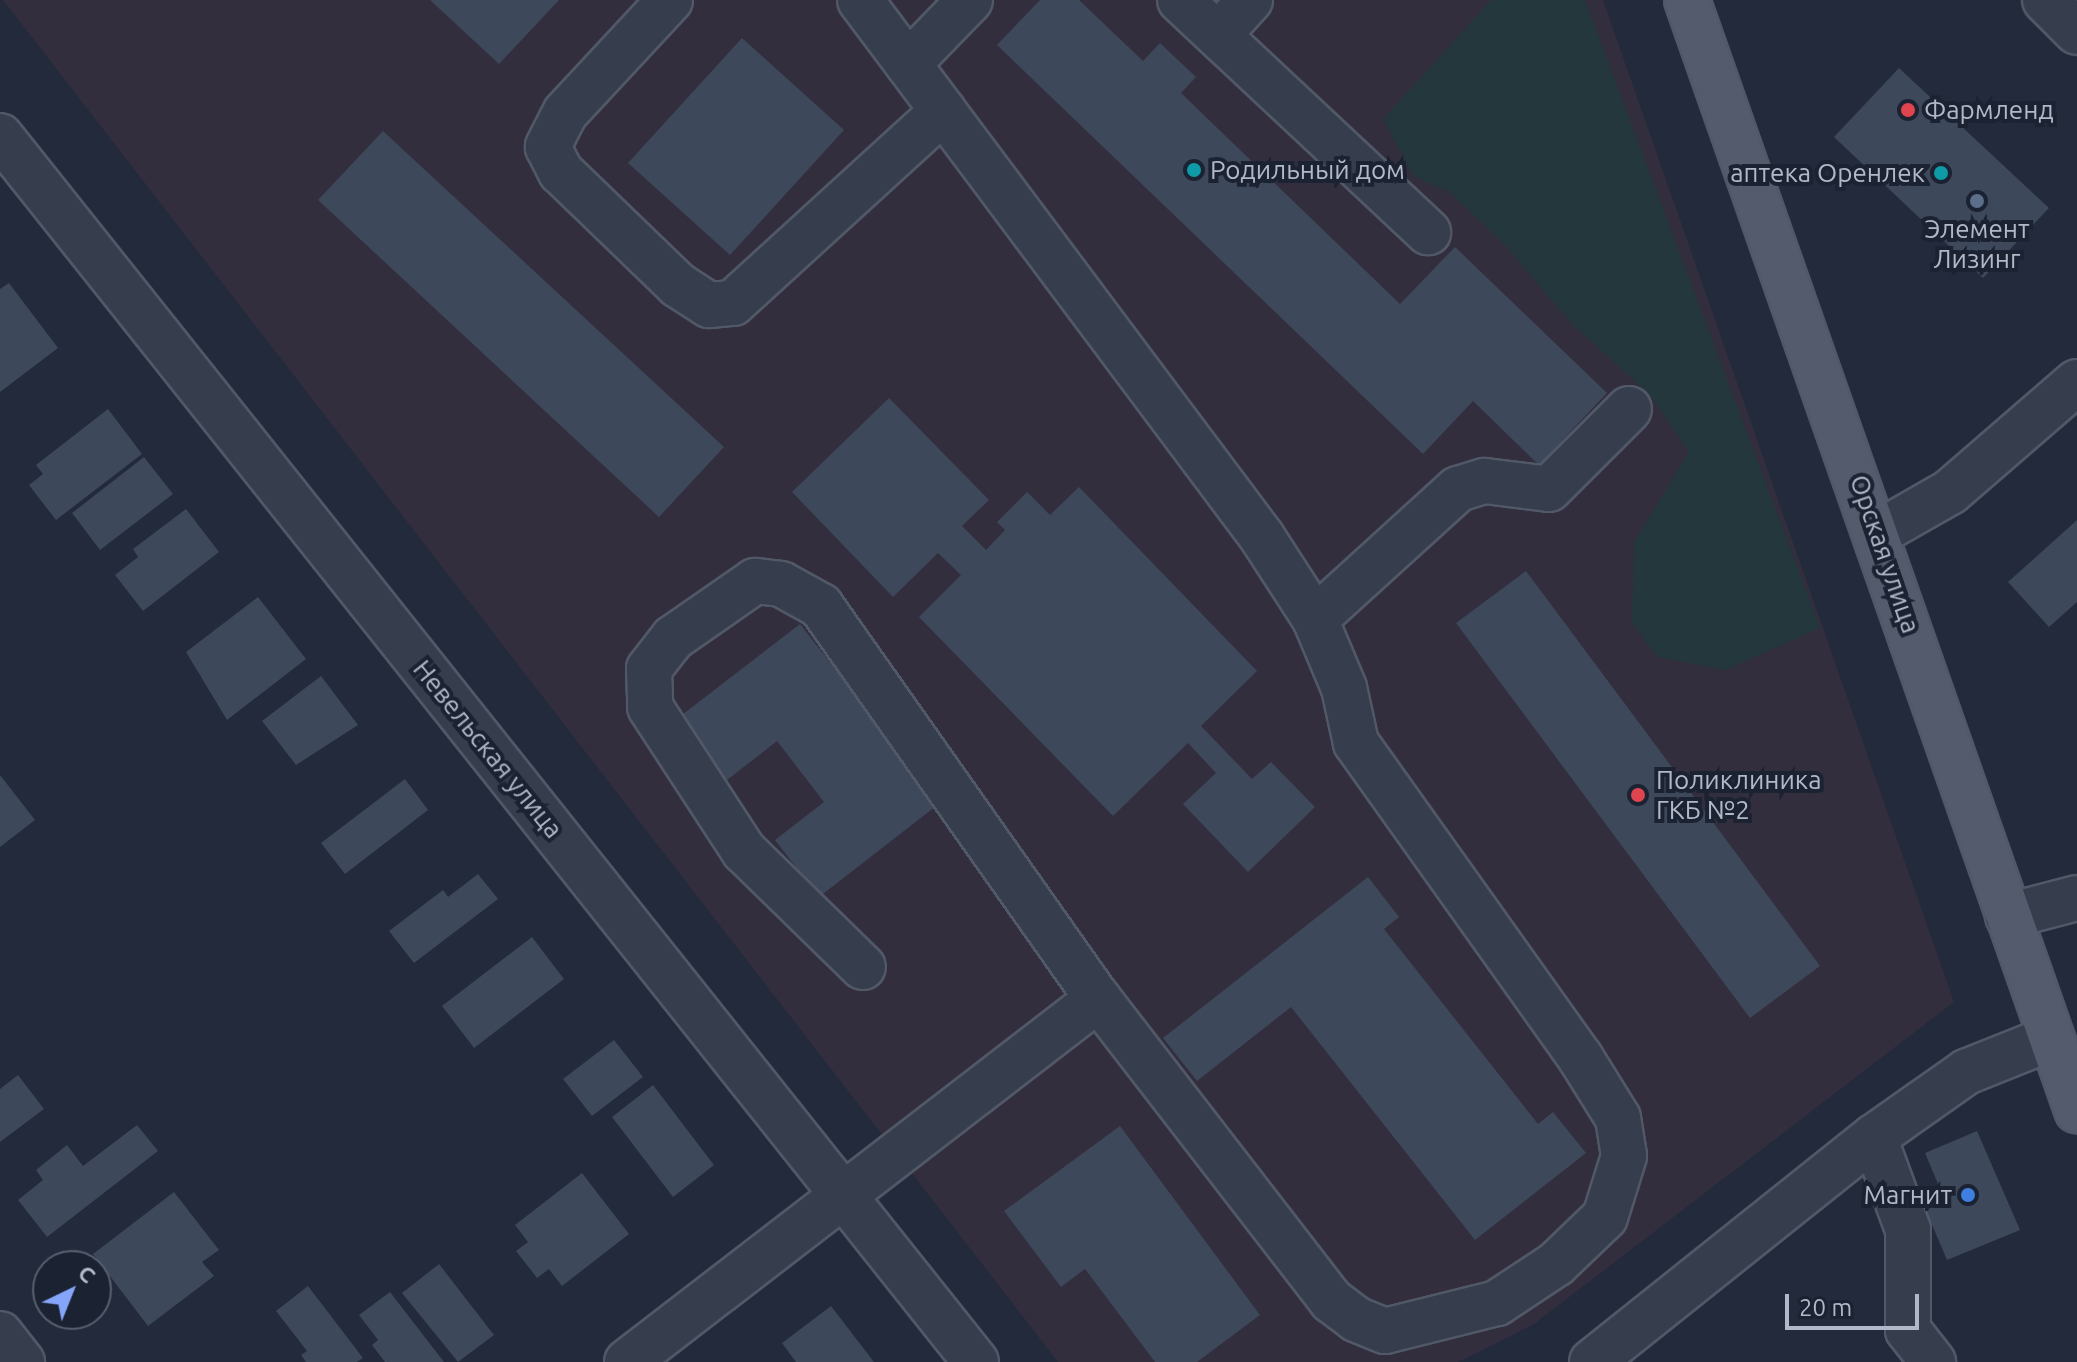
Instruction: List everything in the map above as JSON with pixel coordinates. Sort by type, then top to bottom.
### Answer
[{"type":"main road","name":"Орская улица","points":[[1687,0],[1878,533],[2077,1110]]},
{"type":"street","points":[[670,0],[565,113],[548,147],[561,172],[678,285],[709,305],[733,303],[943,111]]},
{"type":"street","points":[[860,0],[1315,619],[1344,688],[1356,743],[1618,1118],[1624,1156],[1605,1217],[1556,1264],[1497,1303],[1385,1331],[1331,1300],[1098,999],[821,606],[781,584],[755,581],[673,638],[649,669],[650,707],[744,851],[863,967]]},
{"type":"street","points":[[908,64],[970,0]]},
{"type":"street","points":[[1180,0],[1428,232]]},
{"type":"street","points":[[1219,34],[1250,0]]},
{"type":"street","points":[[2045,0],[2077,32]]},
{"type":"street","name":"Невельская улица","points":[[0,136],[976,1362]]},
{"type":"street","points":[[1878,533],[1950,492],[2077,382]]},
{"type":"street","points":[[1315,619],[1458,489],[1485,481],[1549,489],[1629,409]]},
{"type":"street","points":[[2008,916],[2077,898]]},
{"type":"street","points":[[627,1362],[846,1199],[1098,999]]},
{"type":"street","points":[[1592,1362],[1874,1137],[1966,1072],[2051,1038]]},
{"type":"street","points":[[1874,1137],[1908,1230],[1908,1330],[1933,1362]]},
{"type":"street","points":[[0,1334],[22,1362]]},
{"type":"shaded area","points":[[3,0],[1603,0],[1954,1002],[1534,1324],[1458,1362],[1058,1362]]},
{"type":"shaded area","points":[[1491,0],[1585,0],[1820,628],[1726,670],[1657,657],[1632,622],[1634,542],[1689,452],[1650,395],[1573,325],[1503,243],[1449,192],[1413,176],[1383,119]]},
{"type":"building","points":[[430,0],[559,0],[499,64]]},
{"type":"building","name":"Родильный дом","points":[[1040,0],[1079,0],[1143,61],[1160,43],[1196,77],[1181,93],[1400,304],[1455,247],[1607,393],[1539,465],[1473,401],[1423,454],[997,45]]},
{"type":"building","points":[[742,38],[844,130],[730,255],[628,163]]},
{"type":"building","name":"аптека Оренлек","points":[[1899,68],[2049,208],[1983,278],[1834,137]]},
{"type":"building","points":[[383,131],[724,447],[659,517],[318,200]]},
{"type":"building","points":[[9,283],[58,348],[0,392],[0,289]]},
{"type":"building","points":[[889,398],[989,500],[962,526],[986,550],[1005,530],[997,522],[1027,492],[1050,515],[1079,487],[1257,671],[1201,726],[1252,779],[1271,762],[1315,807],[1248,872],[1183,804],[1216,773],[1188,743],[1113,816],[919,617],[961,575],[938,553],[893,597],[792,492]]},
{"type":"building","points":[[108,409],[142,454],[56,520],[29,485],[43,474],[36,465]]},
{"type":"building","points":[[144,457],[173,494],[100,550],[72,513]]},
{"type":"building","points":[[186,509],[219,552],[143,611],[115,575],[138,557],[133,549]]},
{"type":"building","points":[[2077,520],[2077,602],[2049,627],[2008,582]]},
{"type":"building","name":"Поликлиника ГКБ №2","points":[[1526,571],[1820,966],[1750,1018],[1456,623]]},
{"type":"building","points":[[258,597],[306,659],[227,720],[186,652]]},
{"type":"building","points":[[800,624],[940,803],[819,897],[775,840],[824,802],[777,741],[727,780],[678,718]]},
{"type":"building","points":[[321,676],[358,725],[296,765],[262,721]]},
{"type":"building","points":[[0,775],[35,820],[0,847]]},
{"type":"building","points":[[405,779],[428,810],[345,874],[321,843]]},
{"type":"building","points":[[478,874],[498,899],[414,963],[389,931],[443,890],[448,897]]},
{"type":"building","points":[[1368,877],[1399,917],[1384,929],[1538,1124],[1553,1112],[1586,1153],[1475,1240],[1291,1007],[1197,1081],[1163,1038]]},
{"type":"building","points":[[532,937],[564,979],[474,1048],[442,1006]]},
{"type":"building","points":[[614,1040],[643,1077],[592,1116],[563,1079]]},
{"type":"building","points":[[18,1075],[44,1109],[0,1142],[0,1089]]},
{"type":"building","points":[[653,1085],[714,1165],[673,1197],[612,1117]]},
{"type":"building","points":[[137,1125],[158,1151],[47,1237],[18,1200],[43,1180],[36,1170],[67,1145],[83,1166]]},
{"type":"building","points":[[1120,1126],[1260,1315],[1197,1362],[1155,1362],[1085,1269],[1061,1287],[1004,1211]]},
{"type":"building","name":"Магнит","points":[[1977,1131],[2020,1230],[1947,1260],[1921,1199],[1941,1191],[1925,1153]]},
{"type":"building","points":[[582,1173],[629,1234],[562,1286],[549,1269],[537,1278],[516,1251],[528,1242],[515,1225]]},
{"type":"building","points":[[174,1192],[219,1250],[202,1262],[214,1276],[148,1326],[112,1279],[112,1250],[98,1250]]},
{"type":"building","points":[[439,1264],[494,1335],[458,1362],[402,1293]]},
{"type":"building","points":[[308,1286],[363,1358],[357,1362],[306,1362],[301,1355],[307,1351],[276,1311]]},
{"type":"building","points":[[390,1292],[444,1362],[385,1362],[372,1345],[378,1340],[359,1315]]},
{"type":"building","points":[[831,1306],[874,1362],[796,1362],[782,1343]]},
{"type":"place","name":"Фармленд","points":[[1908,110]]},
{"type":"place","name":"Родильный дом","points":[[1194,170]]},
{"type":"place","name":"аптека Оренлек","points":[[1941,173]]},
{"type":"place","name":"Элемент Лизинг","points":[[1977,201]]},
{"type":"place","name":"Поликлиника ГКБ №2","points":[[1638,795]]},
{"type":"place","name":"Магнит","points":[[1968,1195]]}]
